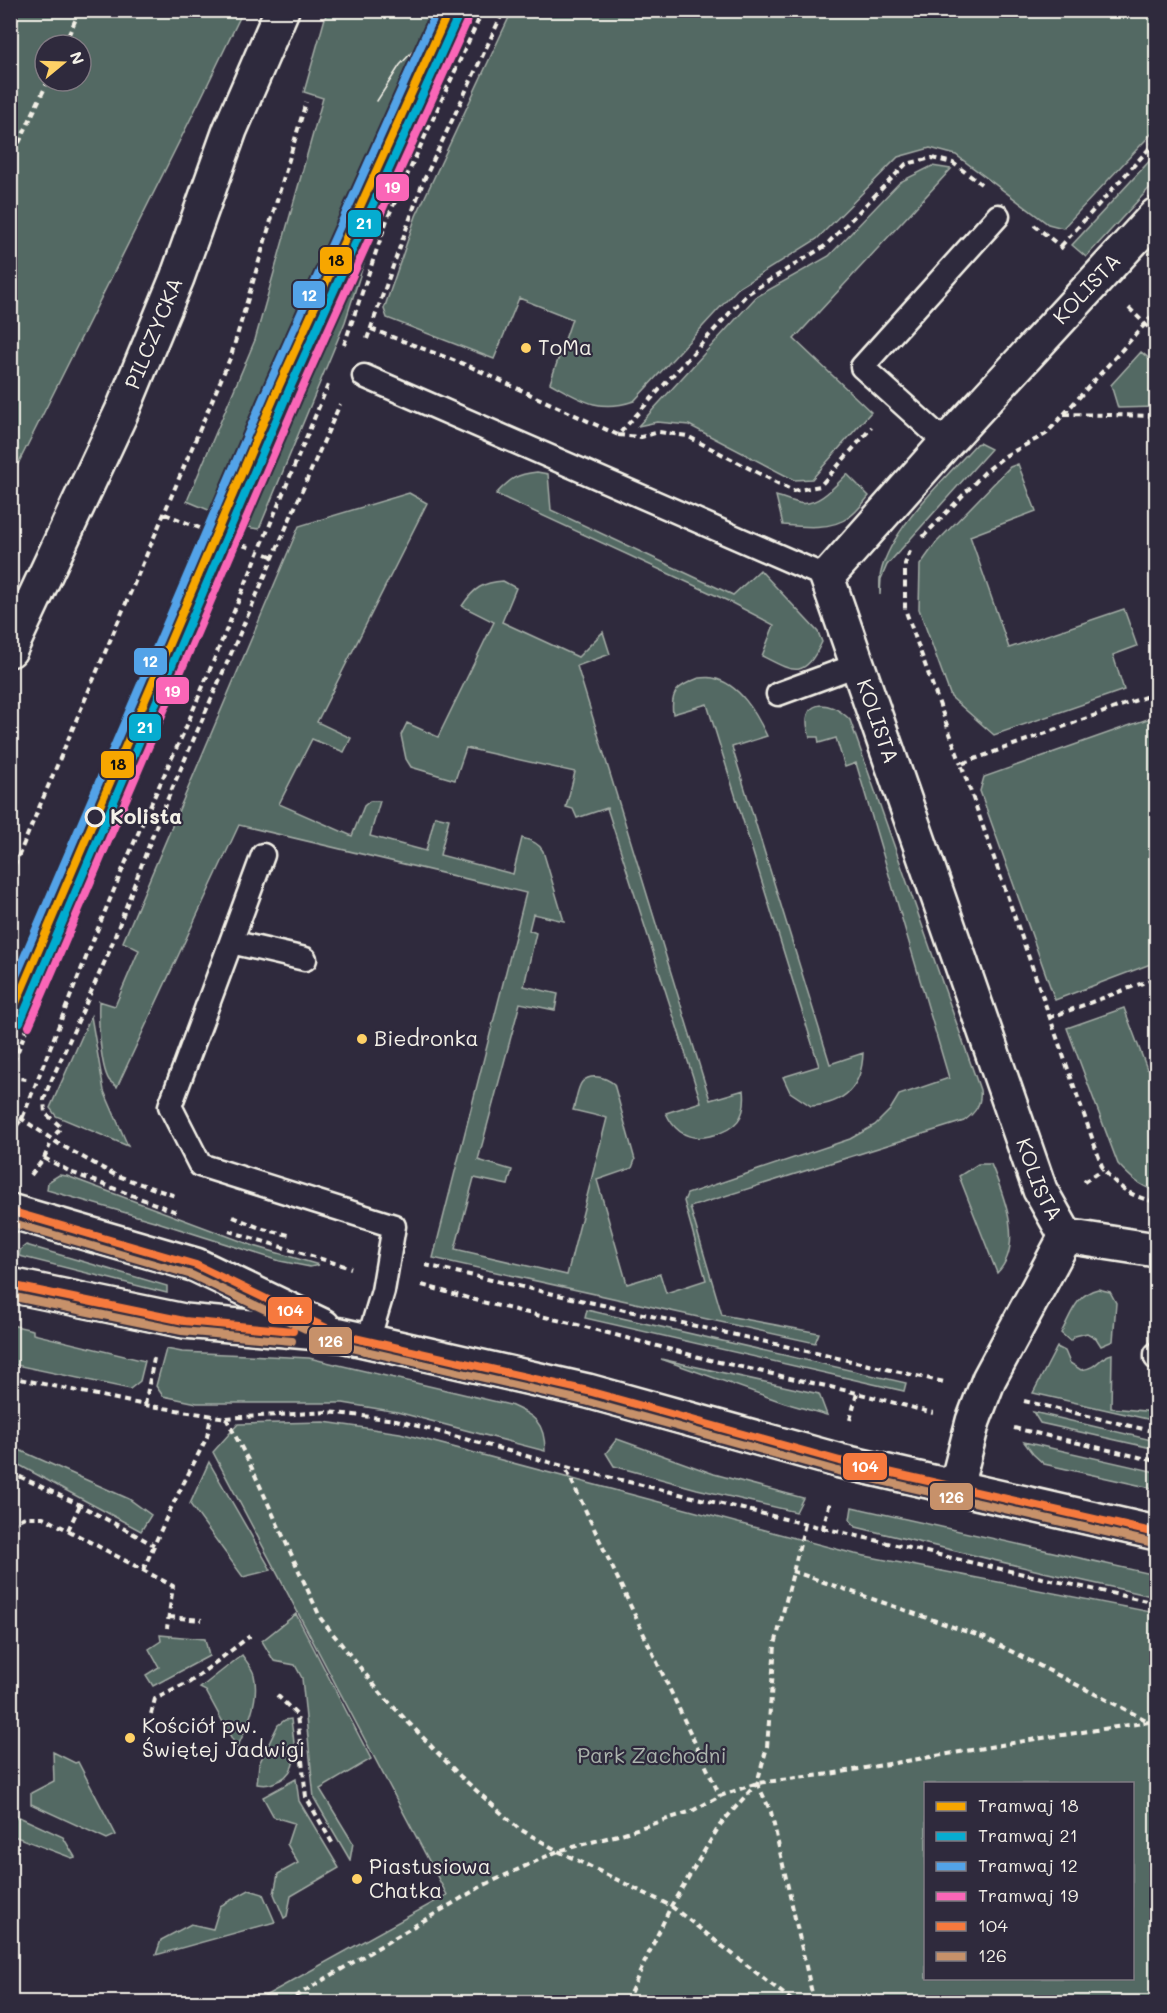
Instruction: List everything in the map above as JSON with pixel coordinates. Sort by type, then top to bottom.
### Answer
[{"type":"street","name":"PILCZYCKA","points":[[10,650],[122,411],[177,278],[230,130],[282,10]]},
{"type":"street","name":"KOLISTA","points":[[1156,215],[946,443],[827,577],[1040,1190],[1066,1236],[1156,1250]]},
{"type":"street","points":[[10,1211],[196,1265],[355,1338]]},
{"type":"street","points":[[956,1487],[973,1421],[989,1379],[1066,1236]]},
{"type":"street","points":[[10,1285],[184,1321],[355,1338],[588,1391],[818,1455],[1156,1533]]},
{"type":"lane","points":[[946,443],[862,367],[998,216]]},
{"type":"lane","points":[[364,376],[827,577]]},
{"type":"lane","points":[[778,694],[857,665]]},
{"type":"lane","points":[[262,855],[170,1106],[200,1166],[394,1226],[383,1291],[355,1338]]},
{"type":"lane","points":[[231,942],[305,959]]},
{"type":"path","points":[[69,33],[80,10]]},
{"type":"path","points":[[342,351],[388,217],[483,10]]},
{"type":"path","points":[[366,339],[423,182],[504,10]]},
{"type":"path","points":[[10,162],[42,93]]},
{"type":"path","points":[[10,876],[231,356],[306,102]]},
{"type":"path","points":[[1025,219],[1061,246],[1156,141]]},
{"type":"path","points":[[618,435],[747,294],[825,246],[906,164],[932,158],[953,163],[989,190]]},
{"type":"path","points":[[1156,312],[1046,434],[1005,456],[985,472],[909,552],[905,564],[905,609],[1103,1169],[1118,1186],[1134,1197],[1156,1202]]},
{"type":"path","points":[[371,329],[469,366],[618,435],[641,437],[659,432],[687,436],[793,490],[820,486],[879,419]]},
{"type":"path","points":[[10,1134],[22,1119],[80,972],[184,732],[329,383]]},
{"type":"path","points":[[56,1134],[61,1127],[45,1113],[44,1100],[48,1088],[109,952],[158,822],[342,399]]},
{"type":"path","points":[[1064,414],[1156,416]]},
{"type":"path","points":[[165,514],[251,548]]},
{"type":"path","points":[[10,1072],[60,944],[232,541]]},
{"type":"path","points":[[266,554],[274,557]]},
{"type":"path","points":[[961,764],[1156,693]]},
{"type":"path","points":[[1049,1018],[1156,978]]},
{"type":"path","points":[[10,1077],[27,1079]]},
{"type":"path","points":[[42,1085],[48,1088]]},
{"type":"path","points":[[26,1181],[44,1158],[50,1145]]},
{"type":"path","points":[[44,1158],[73,1173],[180,1214]]},
{"type":"path","points":[[1078,1185],[1103,1169]]},
{"type":"path","points":[[223,1229],[335,1264]]},
{"type":"path","points":[[429,1266],[952,1383]]},
{"type":"path","points":[[433,1287],[482,1302],[710,1360],[857,1393],[940,1415]]},
{"type":"path","points":[[10,1377],[226,1418],[328,1412],[396,1420],[570,1468],[978,1564],[1156,1603]]},
{"type":"path","points":[[849,1427],[857,1393]]},
{"type":"path","points":[[1019,1399],[1156,1432]]},
{"type":"path","points":[[143,1570],[207,1437],[211,1416]]},
{"type":"path","points":[[226,1418],[249,1462],[321,1619],[383,1696],[460,1776],[518,1828],[558,1851],[671,1906],[794,2002]]},
{"type":"path","points":[[1011,1428],[1156,1461]]},
{"type":"path","points":[[567,1471],[720,1796]]},
{"type":"path","points":[[10,1472],[80,1505],[154,1545]]},
{"type":"path","points":[[823,1528],[831,1497]]},
{"type":"path","points":[[68,1530],[80,1505]]},
{"type":"path","points":[[10,1524],[26,1517],[43,1517],[173,1586],[168,1628]]},
{"type":"path","points":[[626,2002],[671,1906],[720,1825],[757,1783],[767,1746],[774,1645],[805,1524]]},
{"type":"path","points":[[792,1571],[985,1638],[1150,1722]]},
{"type":"path","points":[[169,1617],[202,1620]]},
{"type":"path","points":[[151,1714],[155,1699],[189,1682],[250,1636]]},
{"type":"path","points":[[277,1695],[297,1715],[306,1797],[334,1846]]},
{"type":"path","points":[[286,2002],[482,1886],[558,1851],[618,1835],[692,1811],[720,1796],[757,1783],[830,1774],[1036,1738],[1156,1721]]},
{"type":"path","points":[[757,1783],[771,1812],[814,2002]]},
{"type":"green space","points":[[11,10],[243,11],[11,478]]},
{"type":"green space","points":[[327,11],[361,11],[370,17],[381,11],[475,11],[382,207],[345,322],[259,529],[187,501],[255,340],[323,98],[304,92]]},
{"type":"green space","points":[[512,11],[1156,11],[1156,129],[1063,228],[1048,224],[956,155],[930,148],[898,157],[817,239],[738,288],[634,401],[610,406],[600,405],[590,403],[550,383],[572,319],[519,298],[494,359],[387,318],[384,309],[416,216]]},
{"type":"green space","points":[[1156,154],[1156,181],[1086,257],[1072,245]]},
{"type":"green space","points":[[932,166],[951,169],[794,339],[871,412],[812,479],[794,480],[689,425],[657,422],[638,426],[756,297],[829,256],[900,182]]},
{"type":"green space","points":[[1141,352],[1152,363],[1155,370],[1156,407],[1118,408],[1111,385]]},
{"type":"green space","points":[[979,443],[991,449],[887,565],[881,579],[880,595],[881,572],[896,538],[921,504]]},
{"type":"green space","points":[[1018,464],[1036,511],[970,536],[1009,648],[1124,609],[1137,646],[1113,655],[1124,690],[994,735],[951,697],[919,609],[920,565],[935,544],[1010,467]]},
{"type":"green space","points":[[537,472],[548,474],[551,510],[733,595],[760,570],[818,632],[822,642],[816,654],[804,667],[798,669],[791,669],[773,662],[762,656],[774,625],[728,601],[496,494],[514,478]]},
{"type":"green space","points":[[847,474],[869,496],[852,515],[826,526],[783,525],[776,496],[799,503],[813,502],[832,490]]},
{"type":"green space","points":[[409,493],[427,503],[317,722],[351,738],[344,752],[312,739],[279,804],[352,836],[364,806],[370,801],[380,801],[370,836],[426,851],[435,816],[449,819],[440,855],[513,874],[522,838],[534,842],[543,851],[564,921],[533,914],[529,930],[536,933],[524,986],[558,994],[555,1010],[520,1003],[478,1160],[512,1170],[508,1185],[474,1178],[455,1249],[567,1275],[607,1118],[573,1110],[580,1085],[586,1079],[602,1078],[614,1084],[635,1160],[632,1168],[597,1180],[627,1284],[660,1274],[666,1293],[706,1280],[684,1201],[687,1194],[850,1139],[875,1125],[890,1110],[899,1095],[949,1078],[856,763],[845,767],[836,738],[819,743],[818,737],[810,737],[807,724],[811,709],[825,705],[842,713],[850,720],[980,1090],[980,1100],[977,1108],[964,1121],[690,1207],[722,1315],[819,1333],[815,1343],[433,1258],[526,893],[239,825],[117,1087],[109,1080],[99,1030],[99,1001],[115,1006],[139,950],[123,942],[299,526]]},
{"type":"green space","points":[[503,581],[516,588],[502,622],[578,657],[603,632],[610,654],[577,666],[710,1100],[744,1090],[744,1108],[738,1121],[727,1130],[710,1136],[689,1136],[674,1126],[666,1113],[701,1102],[607,808],[577,818],[573,809],[566,807],[575,772],[466,748],[455,780],[411,767],[406,759],[401,735],[407,723],[438,737],[494,622],[462,606],[479,588]]},
{"type":"green space","points":[[699,678],[723,681],[731,686],[752,709],[767,736],[732,747],[830,1064],[863,1053],[862,1065],[855,1084],[849,1092],[833,1102],[811,1106],[790,1092],[783,1077],[819,1066],[707,704],[673,714],[673,700],[677,690]]},
{"type":"green space","points":[[1156,716],[1156,962],[1055,1000],[980,791],[984,777]]},
{"type":"green space","points":[[1124,1008],[1147,1069],[1155,1068],[1156,1072],[1156,1191],[1135,1180],[1118,1164],[1067,1028]]},
{"type":"green space","points":[[91,1016],[104,1091],[128,1146],[56,1116],[50,1108]]},
{"type":"green space","points":[[978,1164],[991,1164],[1006,1204],[1009,1219],[1010,1248],[1005,1262],[997,1273],[959,1176]]},
{"type":"green space","points":[[59,1175],[254,1246],[319,1265],[310,1267],[280,1261],[47,1190],[48,1182]]},
{"type":"green space","points":[[26,1245],[167,1286],[167,1293],[19,1256],[20,1250]]},
{"type":"green space","points":[[1098,1289],[1110,1292],[1116,1303],[1113,1341],[1101,1346],[1096,1338],[1087,1333],[1075,1336],[1070,1341],[1061,1333],[1071,1312],[1084,1295]]},
{"type":"green space","points":[[587,1310],[906,1383],[904,1391],[585,1318]]},
{"type":"green space","points":[[11,1325],[33,1330],[33,1334],[145,1361],[140,1381],[130,1389],[11,1364]]},
{"type":"green space","points":[[1057,1347],[1065,1351],[1070,1363],[1081,1370],[1091,1367],[1112,1354],[1111,1408],[1156,1412],[1156,1421],[1033,1393]]},
{"type":"green space","points":[[166,1349],[182,1352],[309,1358],[510,1405],[532,1416],[540,1426],[545,1451],[397,1412],[343,1403],[197,1403],[163,1396],[156,1386]]},
{"type":"green space","points":[[661,1359],[819,1394],[827,1415],[785,1403]]},
{"type":"green space","points":[[1033,1412],[1156,1441],[1156,1449],[1040,1423]]},
{"type":"green space","name":"Park Zachodni","points":[[324,1422],[400,1433],[855,1554],[1156,1613],[1156,2002],[254,2002],[447,1895],[213,1452],[238,1424]]},
{"type":"green space","points":[[617,1439],[714,1474],[803,1498],[796,1512],[697,1489],[614,1466],[606,1453]]},
{"type":"green space","points":[[1024,1442],[1156,1472],[1156,1489],[1044,1464]]},
{"type":"green space","points":[[17,1449],[129,1499],[151,1515],[141,1531],[11,1462],[11,1450]]},
{"type":"green space","points":[[209,1462],[271,1570],[243,1577],[190,1504]]},
{"type":"green space","points":[[852,1507],[1156,1575],[1156,1597],[856,1527],[850,1520]]},
{"type":"green space","points":[[296,1614],[371,1759],[320,1789],[353,1843],[350,1860],[314,1798],[302,1678],[295,1665],[274,1661],[262,1641]]},
{"type":"green space","points":[[160,1635],[205,1639],[209,1656],[153,1686],[146,1675],[159,1667],[149,1649],[161,1641]]},
{"type":"green space","points":[[242,1655],[253,1673],[255,1694],[248,1722],[237,1748],[206,1691],[200,1688]]},
{"type":"green space","points":[[291,1719],[294,1761],[291,1769],[280,1780],[264,1785],[257,1784],[259,1764],[278,1725]]},
{"type":"green space","points":[[53,1752],[75,1763],[78,1762],[116,1835],[107,1839],[31,1804],[31,1793],[54,1781]]},
{"type":"green space","points":[[296,1779],[299,1801],[339,1868],[291,1896],[287,1916],[284,1918],[274,1894],[278,1874],[298,1863],[287,1844],[294,1823],[274,1817],[263,1797]]},
{"type":"green space","points":[[17,1816],[63,1837],[75,1857],[72,1858],[11,1835],[11,1826]]},
{"type":"green space","points":[[249,1890],[263,1894],[275,1922],[156,1955],[161,1940],[191,1924],[213,1929],[220,1906]]},
{"type":"tram line","name":"12","points":[[10,990],[270,382],[437,10]]},
{"type":"tram line","name":"18","points":[[10,1017],[279,386],[449,10]]},
{"type":"tram line","points":[[377,101],[400,65],[448,13]]},
{"type":"tram line","name":"21","points":[[20,1022],[289,390],[459,14]]},
{"type":"tram line","name":"19","points":[[29,1026],[299,395],[468,19]]},
{"type":"transit line","name":"104","points":[[10,1211],[196,1265],[341,1335],[588,1391],[840,1461],[1156,1533]]},
{"type":"transit line","name":"126","points":[[10,1222],[192,1275],[339,1345],[585,1401],[838,1471],[1154,1543]]},
{"type":"transit line","name":"104","points":[[10,1285],[184,1321],[293,1331]]},
{"type":"transit line","name":"126","points":[[10,1296],[182,1331],[292,1341]]},
{"type":"place","name":"ToMa","points":[[526,348]]},
{"type":"place","name":"Kolista","points":[[95,817]]},
{"type":"place","name":"Biedronka","points":[[362,1039]]},
{"type":"place","name":"Kościół pw. Świętej Jadwigi","points":[[130,1738]]},
{"type":"place","name":"Piastusiowa Chatka","points":[[357,1879]]}]
